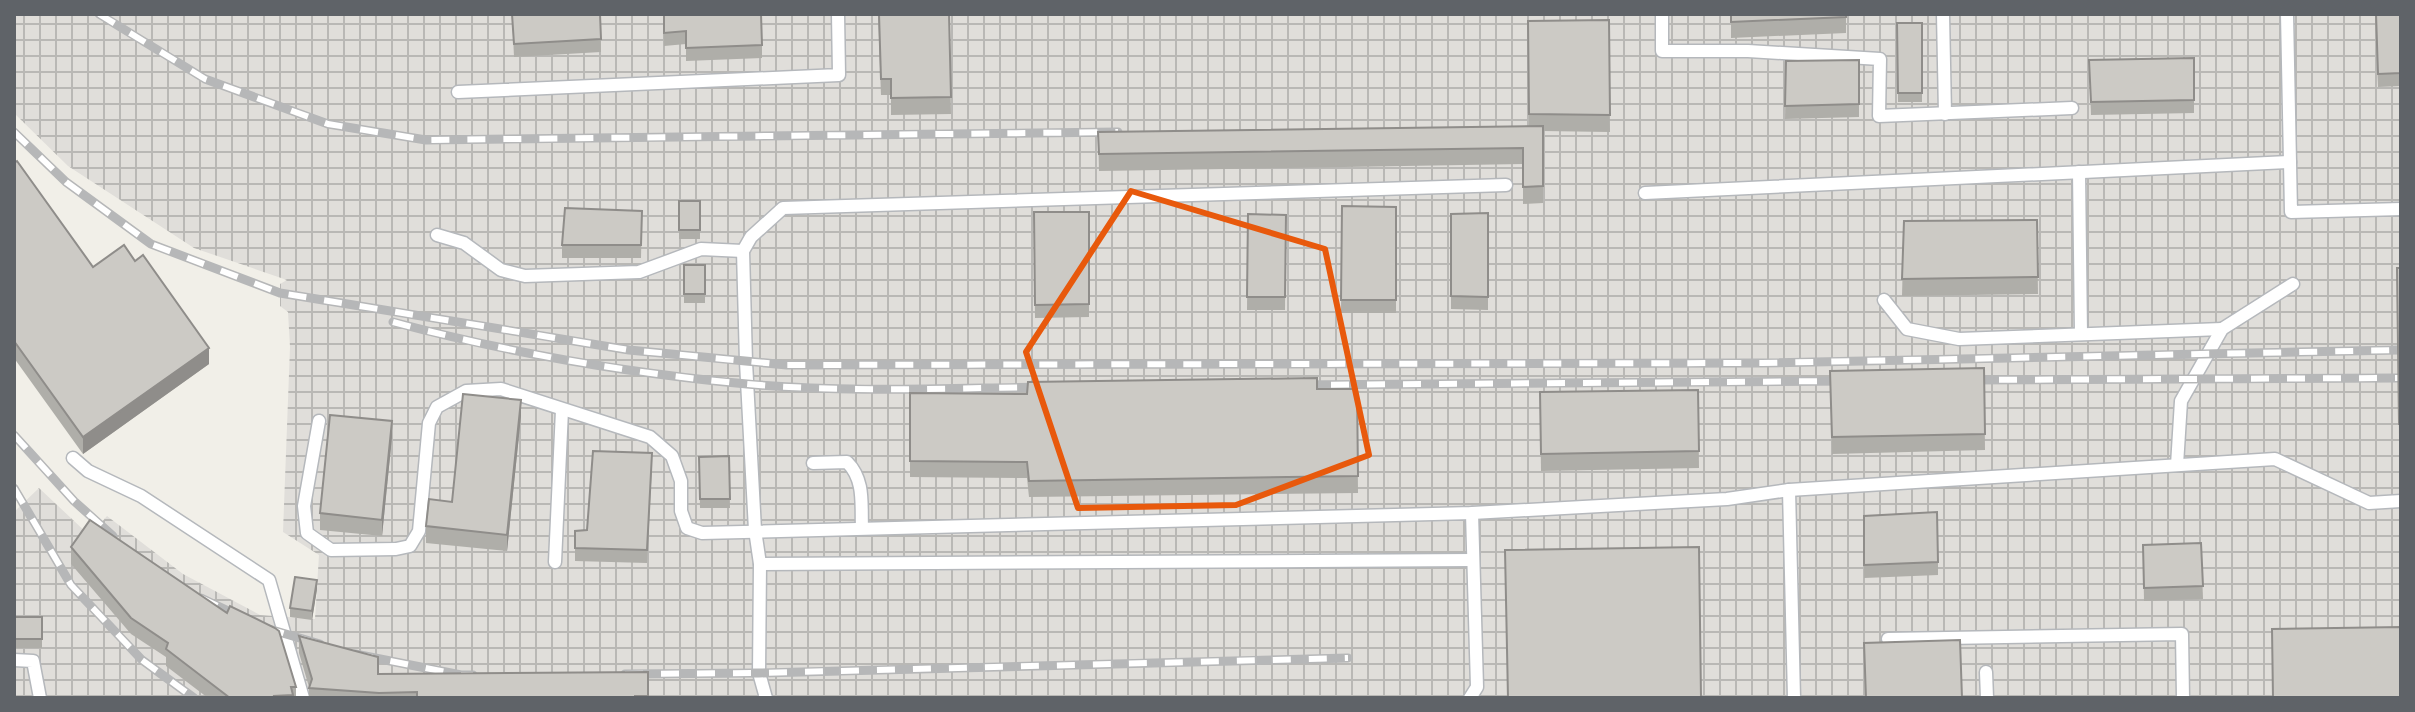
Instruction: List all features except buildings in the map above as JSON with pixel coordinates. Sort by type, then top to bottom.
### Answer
[{"type":"lane","points":[[458,92],[839,75],[838,14]]},
{"type":"lane","points":[[1662,14],[1662,51],[1748,51],[1880,59],[1879,116],[2072,108]]},
{"type":"lane","points":[[1943,14],[1945,114]]},
{"type":"lane","points":[[2287,14],[2291,212],[2401,209]]},
{"type":"lane","points":[[1645,193],[2290,162]]},
{"type":"lane","points":[[2079,172],[2081,334]]},
{"type":"lane","points":[[766,698],[759,673],[760,564],[755,530],[743,251],[751,237],[783,208],[1506,185]]},
{"type":"lane","points":[[437,235],[464,243],[501,270],[525,276],[639,272],[701,249],[743,251]]},
{"type":"lane","points":[[2177,465],[2181,401],[2222,329],[2293,284]]},
{"type":"lane","points":[[1884,300],[1907,329],[1959,339],[2222,329]]},
{"type":"lane","points":[[319,421],[304,506],[307,533],[331,550],[410,546],[419,531],[429,423],[437,407],[466,391],[501,389],[650,437],[672,456],[681,481],[681,511],[687,528],[702,533],[1472,513],[1727,499],[1789,490],[2275,459],[2369,503],[2401,501]]},
{"type":"lane","points":[[555,562],[562,410]]},
{"type":"lane","points":[[73,458],[88,471],[141,496],[269,580],[303,698]]},
{"type":"lane","points":[[813,463],[847,462],[853,469],[860,480],[862,528]]},
{"type":"lane","points":[[1789,490],[1794,698]]},
{"type":"lane","points":[[1470,698],[1477,687],[1472,513]]},
{"type":"lane","points":[[760,564],[1473,560]]},
{"type":"lane","points":[[1888,639],[2182,634],[2183,698]]},
{"type":"lane","points":[[14,660],[33,661],[40,698]]},
{"type":"lane","points":[[1986,672],[1987,698]]},
{"type":"highlighted area","points":[[1131,191],[1325,249],[1369,455],[1236,505],[1078,508],[1026,352]]},
{"type":"shaded area","points":[[18,14],[2401,14],[2401,698],[14,698],[14,512],[39,488],[90,536],[107,516],[183,574],[260,615],[315,619],[319,555],[283,532],[290,347],[288,312],[280,306],[280,284],[287,280],[194,248],[68,166],[16,115],[14,19]]},
{"type":"railway","points":[[99,14],[205,79],[328,124],[426,140],[1118,132]]},
{"type":"railway","points":[[14,132],[66,182],[151,244],[280,293],[629,350],[787,365],[1762,363],[2399,350]]},
{"type":"railway","points":[[393,322],[569,360],[747,384],[861,389],[1051,387]]},
{"type":"railway","points":[[1963,380],[2399,378]]},
{"type":"railway","points":[[1295,385],[1851,381]]},
{"type":"railway","points":[[14,435],[74,501],[113,536]]},
{"type":"railway","points":[[14,488],[71,585],[142,660],[194,698]]},
{"type":"railway","points":[[201,598],[262,627],[320,644]]},
{"type":"railway","points":[[355,654],[473,675]]},
{"type":"railway","points":[[625,674],[1348,658]]}]
